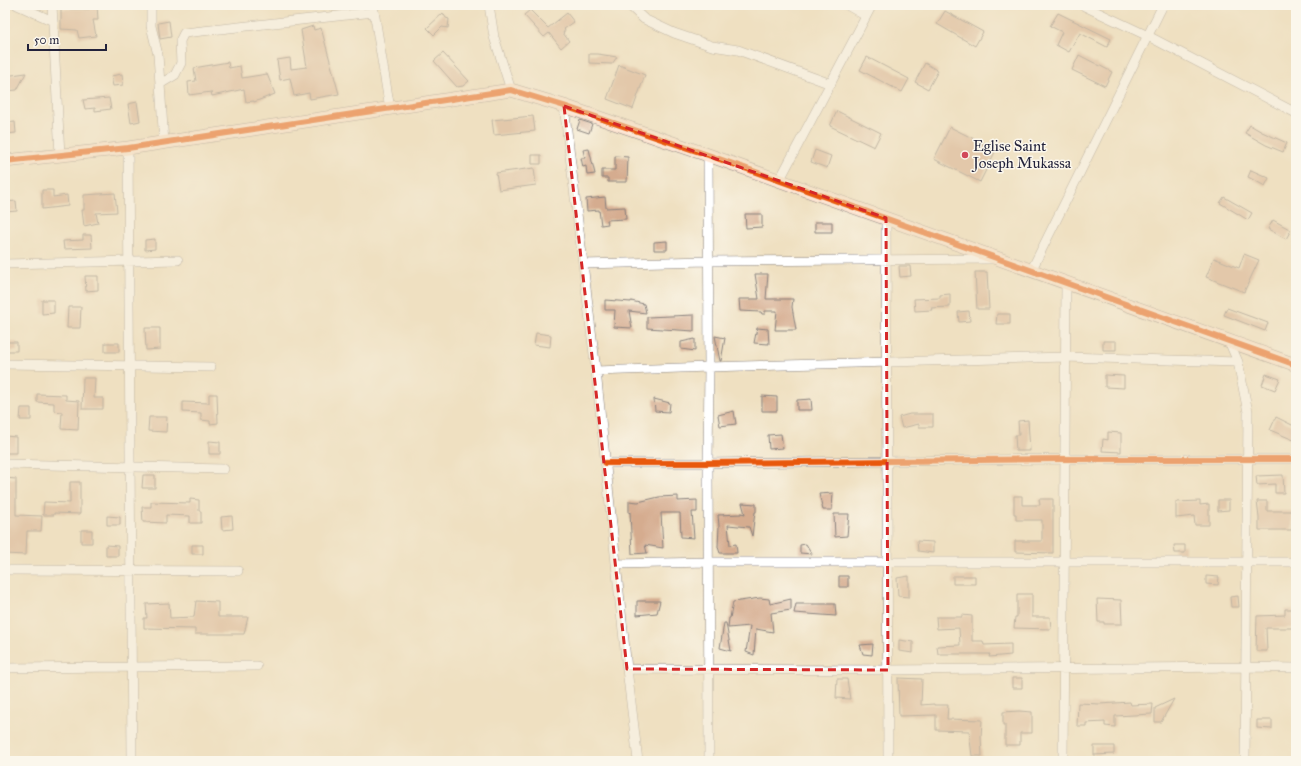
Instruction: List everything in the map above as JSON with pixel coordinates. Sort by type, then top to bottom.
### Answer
[{"type":"street","points":[[17,5],[52,21]]},
{"type":"street","points":[[52,5],[60,156]]},
{"type":"street","points":[[151,5],[151,26],[158,55],[164,143]]},
{"type":"street","points":[[489,5],[494,37],[511,90]]},
{"type":"street","points":[[629,5],[644,19],[674,33],[712,46],[738,50],[831,84]]},
{"type":"street","points":[[847,5],[866,16]]},
{"type":"street","points":[[779,181],[872,5]]},
{"type":"street","points":[[1082,5],[1148,36],[1296,113]]},
{"type":"street","points":[[1032,271],[1163,5]]},
{"type":"street","points":[[160,84],[175,75],[181,63],[180,41],[184,33],[373,9],[390,109]]},
{"type":"street","points":[[5,161],[60,156],[164,143],[511,90],[564,106],[886,218],[1296,365]]},
{"type":"street","points":[[564,106],[596,371],[638,761]]},
{"type":"street","points":[[128,148],[132,761]]},
{"type":"street","points":[[708,156],[709,761]]},
{"type":"street","points":[[886,218],[888,761]]},
{"type":"street","points":[[583,264],[708,261],[998,259]]},
{"type":"street","points":[[5,264],[178,260]]},
{"type":"street","points":[[1063,761],[1066,283]]},
{"type":"street","points":[[1230,341],[1238,362],[1248,412],[1245,761]]},
{"type":"street","points":[[596,371],[1065,357],[1238,362]]},
{"type":"street","points":[[5,364],[211,367]]},
{"type":"street","points":[[605,463],[1065,459],[1296,459]]},
{"type":"street","points":[[5,464],[224,469]]},
{"type":"street","points":[[616,564],[708,562],[1296,562]]},
{"type":"street","points":[[5,570],[238,571]]},
{"type":"street","points":[[5,668],[257,666]]},
{"type":"street","points":[[627,669],[888,670],[1246,667],[1296,668]]},
{"type":"highlighted area","points":[[564,106],[886,218],[888,670],[627,669]]},
{"type":"building","points":[[89,5],[97,5],[98,20],[93,20],[96,36],[79,38],[77,30],[61,29],[61,9],[89,9]]},
{"type":"building","points":[[530,10],[548,28],[567,13],[574,22],[564,29],[565,30],[563,33],[569,41],[561,48],[549,33],[544,37],[524,15]]},
{"type":"building","points":[[945,11],[983,32],[975,46],[937,24]]},
{"type":"building","points":[[443,13],[446,18],[449,19],[448,28],[442,27],[434,35],[427,28]]},
{"type":"building","points":[[1058,13],[1111,39],[1107,47],[1080,33],[1069,52],[1056,45],[1062,32],[1050,26]]},
{"type":"building","points":[[169,21],[171,37],[160,39],[158,23]]},
{"type":"building","points":[[313,26],[314,30],[321,28],[339,94],[310,99],[309,93],[294,96],[290,78],[280,80],[277,60],[290,58],[291,69],[307,67],[301,30]]},
{"type":"building","points":[[443,53],[469,81],[463,86],[457,87],[434,61]]},
{"type":"building","points":[[589,54],[617,57],[612,64],[589,63]]},
{"type":"building","points":[[1079,55],[1112,72],[1105,86],[1072,70]]},
{"type":"building","points":[[867,57],[909,79],[902,92],[860,70]]},
{"type":"building","points":[[228,62],[229,68],[240,66],[242,78],[267,74],[275,94],[254,102],[246,102],[244,89],[212,96],[211,92],[189,95],[188,82],[196,81],[194,68]]},
{"type":"building","points":[[925,63],[938,71],[928,89],[915,82]]},
{"type":"building","points":[[619,65],[645,75],[633,109],[607,99]]},
{"type":"building","points":[[26,73],[17,90],[5,91],[5,76]]},
{"type":"building","points":[[122,74],[123,85],[113,86],[111,76]]},
{"type":"building","points":[[109,98],[111,109],[95,111],[95,108],[85,109],[83,100]]},
{"type":"building","points":[[137,102],[140,121],[131,123],[128,104]]},
{"type":"building","points":[[837,111],[881,133],[874,147],[830,126]]},
{"type":"building","points":[[533,116],[535,131],[494,135],[492,120]]},
{"type":"building","points":[[580,120],[592,124],[589,133],[577,129]]},
{"type":"building","points":[[15,122],[16,133],[5,134],[5,123]]},
{"type":"building","points":[[1250,125],[1287,143],[1283,152],[1266,145],[1245,133]]},
{"type":"building","name":"Eglise Saint Joseph Mukassa","points":[[950,127],[996,150],[980,182],[934,159]]},
{"type":"building","points":[[589,149],[595,174],[587,175],[586,166],[583,167],[581,158],[585,158],[583,150]]},
{"type":"building","points":[[815,150],[831,156],[827,168],[811,162]]},
{"type":"building","points":[[532,155],[541,155],[541,164],[532,164]]},
{"type":"building","points":[[615,156],[628,157],[627,182],[608,182],[608,178],[602,178],[602,170],[615,170]]},
{"type":"building","points":[[534,168],[536,185],[499,190],[496,173]]},
{"type":"building","points":[[1251,170],[1269,178],[1265,186],[1248,177]]},
{"type":"building","points":[[42,190],[53,190],[53,197],[67,195],[68,206],[42,209]]},
{"type":"building","points":[[115,193],[117,212],[96,213],[98,223],[84,226],[82,210],[84,210],[84,195]]},
{"type":"building","points":[[605,197],[606,208],[625,207],[626,219],[607,220],[608,224],[601,225],[599,210],[587,211],[586,199]]},
{"type":"building","points":[[1224,197],[1252,213],[1248,220],[1220,203]]},
{"type":"building","points":[[16,201],[17,211],[5,212],[5,202]]},
{"type":"building","points":[[745,214],[762,214],[762,227],[746,228]]},
{"type":"building","points":[[1273,220],[1291,230],[1286,239],[1268,229]]},
{"type":"building","points":[[815,222],[832,222],[832,232],[815,232]]},
{"type":"building","points":[[83,235],[91,235],[92,248],[64,249],[63,241],[83,240]]},
{"type":"building","points":[[155,239],[155,249],[145,250],[145,240]]},
{"type":"building","points":[[667,241],[667,250],[654,250],[654,242]]},
{"type":"building","points":[[1244,254],[1259,260],[1244,292],[1206,277],[1214,258],[1239,268]]},
{"type":"building","points":[[899,266],[910,266],[911,276],[900,277]]},
{"type":"building","points":[[975,272],[987,272],[989,309],[977,309]]},
{"type":"building","points":[[755,274],[768,274],[766,299],[793,299],[792,307],[796,330],[775,330],[777,311],[765,311],[765,314],[762,314],[761,312],[740,311],[739,299],[759,299]]},
{"type":"building","points":[[85,276],[98,276],[98,290],[86,291]]},
{"type":"building","points":[[950,294],[950,307],[915,311],[914,299],[940,298],[940,295]]},
{"type":"building","points":[[42,300],[54,300],[54,313],[42,314]]},
{"type":"building","points":[[605,300],[631,301],[644,304],[646,313],[629,311],[632,328],[614,327],[615,310],[605,310]]},
{"type":"building","points":[[68,307],[81,307],[80,328],[67,328]]},
{"type":"building","points":[[1227,308],[1268,323],[1265,331],[1224,315]]},
{"type":"building","points":[[969,311],[970,321],[959,322],[958,312]]},
{"type":"building","points":[[997,314],[1010,314],[1010,324],[996,324]]},
{"type":"building","points":[[694,315],[694,331],[647,328],[647,317]]},
{"type":"building","points":[[145,328],[160,328],[160,349],[146,350]]},
{"type":"building","points":[[757,328],[768,329],[769,344],[754,343]]},
{"type":"building","points":[[536,333],[551,335],[550,347],[534,345]]},
{"type":"building","points":[[715,336],[725,338],[721,361],[720,361]]},
{"type":"building","points":[[695,339],[695,351],[681,349],[681,342]]},
{"type":"building","points":[[1103,341],[1116,341],[1116,350],[1103,350]]},
{"type":"building","points":[[5,342],[17,342],[17,351],[5,351]]},
{"type":"building","points":[[105,343],[119,343],[119,352],[105,352]]},
{"type":"building","points":[[1266,374],[1280,379],[1275,390],[1262,385]]},
{"type":"building","points":[[1105,375],[1124,376],[1124,388],[1105,387]]},
{"type":"building","points":[[83,378],[95,378],[94,398],[103,398],[103,409],[82,409]]},
{"type":"building","points":[[37,394],[66,395],[66,400],[79,401],[78,430],[61,429],[62,412],[54,411],[54,403],[37,402]]},
{"type":"building","points":[[209,394],[217,394],[218,423],[210,424],[210,421],[201,420],[201,413],[183,412],[183,402],[209,403]]},
{"type":"building","points":[[762,396],[777,397],[777,411],[762,411]]},
{"type":"building","points":[[654,399],[670,403],[669,412],[655,411]]},
{"type":"building","points":[[811,399],[812,410],[797,410],[797,400]]},
{"type":"building","points":[[21,408],[31,408],[31,420],[20,420]]},
{"type":"building","points":[[734,411],[736,424],[720,426],[718,415]]},
{"type":"building","points":[[910,414],[933,414],[933,427],[919,427],[919,424],[902,428],[899,417]]},
{"type":"building","points":[[149,417],[167,417],[166,432],[148,431]]},
{"type":"building","points":[[1276,417],[1296,427],[1296,441],[1270,430]]},
{"type":"building","points":[[1028,420],[1030,451],[1016,451],[1015,435],[1019,435],[1018,421]]},
{"type":"building","points":[[1108,432],[1121,433],[1121,452],[1102,451],[1103,439],[1108,440]]},
{"type":"building","points":[[781,434],[783,448],[769,449],[768,435]]},
{"type":"building","points":[[5,436],[16,437],[16,453],[5,453]]},
{"type":"building","points":[[209,441],[220,442],[220,454],[209,454]]},
{"type":"building","points":[[143,475],[155,475],[155,488],[142,488]]},
{"type":"building","points":[[1283,475],[1284,493],[1275,493],[1275,484],[1257,485],[1256,476]]},
{"type":"building","points":[[5,478],[16,479],[16,515],[42,516],[41,531],[27,531],[26,555],[5,554],[5,517],[7,501],[5,501]]},
{"type":"building","points":[[70,482],[80,482],[80,514],[54,513],[54,515],[43,515],[44,502],[70,503]]},
{"type":"building","points":[[833,493],[832,510],[823,510],[819,494]]},
{"type":"building","points":[[678,496],[678,501],[697,500],[697,512],[692,512],[694,538],[681,537],[680,513],[661,513],[663,548],[645,545],[647,553],[632,554],[629,501],[638,502],[659,497]]},
{"type":"building","points":[[1014,496],[1022,496],[1022,505],[1040,505],[1039,499],[1053,499],[1053,553],[1015,552],[1015,541],[1042,541],[1042,520],[1016,520],[1016,514],[1014,514]]},
{"type":"building","points":[[190,499],[199,500],[201,523],[190,523],[190,516],[166,515],[166,523],[143,522],[142,507],[151,507],[151,502],[190,503]]},
{"type":"building","points":[[1218,500],[1229,500],[1229,510],[1218,511]]},
{"type":"building","points":[[1200,501],[1200,505],[1209,504],[1209,525],[1195,525],[1194,516],[1176,518],[1176,502]]},
{"type":"building","points":[[1257,501],[1267,501],[1267,511],[1293,511],[1292,530],[1259,530]]},
{"type":"building","points":[[742,503],[756,504],[752,536],[749,527],[728,525],[730,545],[736,544],[737,553],[720,553],[718,547],[718,515],[745,514]]},
{"type":"building","points":[[834,514],[849,514],[847,536],[835,537]]},
{"type":"building","points":[[107,516],[120,517],[120,525],[107,525]]},
{"type":"building","points":[[232,516],[233,529],[222,530],[221,517]]},
{"type":"building","points":[[81,530],[92,530],[92,543],[81,543]]},
{"type":"building","points":[[917,541],[933,542],[933,553],[918,551]]},
{"type":"building","points":[[806,544],[812,554],[800,553],[800,545]]},
{"type":"building","points":[[106,545],[118,546],[118,556],[106,556]]},
{"type":"building","points":[[192,545],[203,545],[203,554],[192,554]]},
{"type":"building","points":[[1174,545],[1185,545],[1185,553],[1175,553]]},
{"type":"building","points":[[839,576],[848,576],[848,587],[839,587]]},
{"type":"building","points":[[909,576],[909,597],[898,596],[897,578]]},
{"type":"building","points":[[953,576],[975,576],[975,584],[953,584]]},
{"type":"building","points":[[1206,576],[1219,577],[1218,585],[1206,584]]},
{"type":"building","points":[[1017,594],[1032,594],[1032,617],[1050,617],[1051,629],[1014,628],[1015,617],[1017,617]]},
{"type":"building","points":[[1238,596],[1239,607],[1231,607],[1230,597]]},
{"type":"building","points":[[760,598],[769,599],[770,604],[791,599],[791,610],[771,613],[773,632],[756,629],[754,655],[746,652],[750,626],[728,628],[729,618],[733,602]]},
{"type":"building","points":[[1097,599],[1121,600],[1122,624],[1104,624],[1104,622],[1098,622]]},
{"type":"building","points":[[196,601],[218,602],[218,617],[248,617],[244,634],[195,634],[195,629],[144,628],[144,618],[147,618],[146,604],[169,603],[170,618],[194,617]]},
{"type":"building","points":[[637,601],[660,601],[657,613],[637,615]]},
{"type":"building","points":[[796,604],[835,604],[836,616],[794,613]]},
{"type":"building","points":[[1285,609],[1293,609],[1293,628],[1266,628],[1267,651],[1256,651],[1257,616],[1285,615]]},
{"type":"building","points":[[962,615],[972,616],[972,641],[983,641],[984,645],[1011,644],[1011,655],[989,657],[990,654],[938,654],[937,646],[960,645],[959,628],[937,629],[936,617],[962,617]]},
{"type":"building","points":[[724,623],[726,623],[731,651],[720,648]]},
{"type":"building","points":[[899,640],[913,642],[913,653],[899,651]]},
{"type":"building","points":[[873,644],[872,655],[863,654],[860,645]]},
{"type":"building","points":[[898,678],[922,679],[921,705],[948,705],[947,719],[982,720],[982,756],[972,756],[969,731],[936,730],[936,715],[899,716]]},
{"type":"building","points":[[1012,678],[1022,678],[1022,688],[1012,688]]},
{"type":"building","points":[[837,679],[847,679],[850,699],[836,698]]},
{"type":"building","points":[[1174,699],[1161,722],[1155,722],[1155,708]]},
{"type":"building","points":[[1130,702],[1131,705],[1153,704],[1152,714],[1115,716],[1115,727],[1105,726],[1105,722],[1086,723],[1086,726],[1077,726],[1078,703],[1100,704]]},
{"type":"building","points":[[1003,712],[1032,712],[1032,733],[1020,733],[1020,745],[1005,745],[1005,725],[1003,725]]},
{"type":"building","points":[[1257,720],[1272,720],[1272,729],[1257,728]]},
{"type":"building","points":[[1094,746],[1114,746],[1114,754],[1094,755]]},
{"type":"cycle path","points":[[5,161],[128,148],[511,90],[564,106],[708,155],[1296,365]]},
{"type":"cycle path","points":[[605,463],[1065,459],[1296,459]]},
{"type":"place","name":"Eglise Saint Joseph Mukassa","points":[[965,155]]}]
